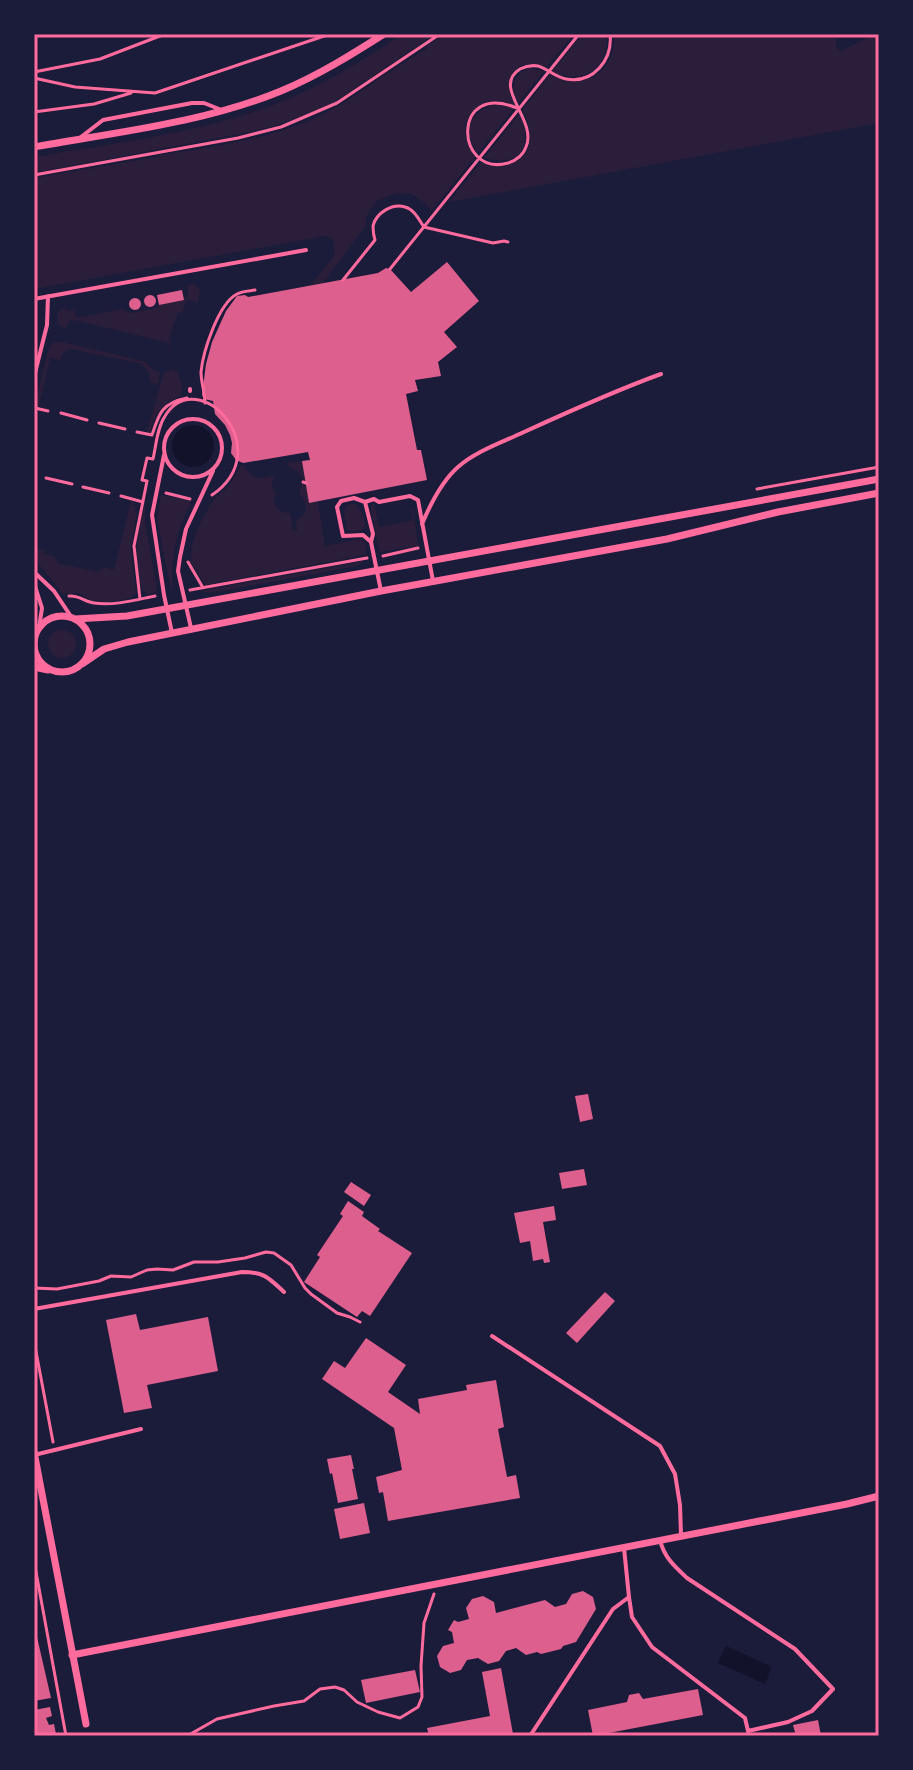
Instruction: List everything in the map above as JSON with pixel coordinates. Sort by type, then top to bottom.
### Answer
[{"type":"street","points":[[34,145],[161,125],[262,98],[306,80],[384,34]]},
{"type":"street","points":[[54,671],[43,664],[35,653],[34,644],[37,631],[54,617],[111,618],[879,479]]},
{"type":"street","points":[[34,667],[69,671],[98,652],[118,644],[433,581],[667,539],[778,512],[879,493]]},
{"type":"street","points":[[74,619],[83,626],[90,640],[88,655],[82,664]]},
{"type":"street","points":[[34,1454],[86,1724]]},
{"type":"street","points":[[72,1655],[879,1496]]},
{"type":"lane","points":[[78,139],[94,125],[111,118],[192,103],[204,103],[221,110]]},
{"type":"lane","points":[[34,299],[306,250]]},
{"type":"lane","points":[[34,377],[47,325],[48,296]]},
{"type":"lane","points":[[422,524],[450,475],[464,462],[593,400],[661,374]]},
{"type":"lane","points":[[172,633],[152,515],[164,455],[163,446],[171,429],[187,420],[197,420],[214,429],[222,447],[182,544],[178,571],[191,628]]},
{"type":"lane","points":[[164,455],[174,471],[191,477],[209,472],[216,465]]},
{"type":"lane","points":[[371,542],[363,535],[343,536],[337,507],[341,501],[354,498],[379,502],[410,496],[418,500],[433,581]]},
{"type":"lane","points":[[365,502],[381,591]]},
{"type":"lane","points":[[34,572],[54,591],[74,619]]},
{"type":"lane","points":[[34,583],[42,608],[37,631]]},
{"type":"lane","points":[[34,1309],[242,1272],[258,1272],[284,1292]]},
{"type":"lane","points":[[492,1336],[660,1446],[675,1474],[681,1535]]},
{"type":"lane","points":[[34,1454],[141,1429]]},
{"type":"lane","points":[[624,1548],[632,1617],[652,1647],[745,1718],[748,1731],[788,1722],[812,1711],[833,1689],[795,1649],[687,1578],[663,1553],[660,1540]]},
{"type":"lane","points":[[530,1736],[613,1609],[629,1597]]},
{"type":"path","points":[[34,75],[100,59],[165,34]]},
{"type":"path","points":[[34,75],[67,85],[155,93],[330,34]]},
{"type":"path","points":[[34,175],[281,127],[337,103],[440,34]]},
{"type":"path","points":[[390,269],[579,34]]},
{"type":"path","points":[[519,109],[504,103],[492,103],[475,112],[469,121],[467,136],[480,157],[504,164],[519,158],[528,143],[525,120],[511,92],[513,75],[531,66],[570,79],[592,74],[607,59],[610,34]]},
{"type":"path","points":[[34,112],[94,104],[134,92]]},
{"type":"path","points":[[343,280],[375,240],[373,227],[379,214],[392,207],[405,207],[412,211],[424,227],[493,243],[508,242]]},
{"type":"path","points":[[205,403],[201,373],[214,328],[233,297],[255,290]]},
{"type":"path","points":[[137,432],[152,435],[162,409],[171,403],[182,398],[198,400]]},
{"type":"path","points":[[35,408],[48,411]]},
{"type":"path","points":[[61,413],[87,420]]},
{"type":"path","points":[[99,423],[125,429]]},
{"type":"path","points":[[235,465],[243,464]]},
{"type":"path","points":[[46,478],[72,484]]},
{"type":"path","points":[[83,487],[109,493]]},
{"type":"path","points":[[161,492],[194,500]]},
{"type":"path","points":[[121,496],[143,502]]},
{"type":"path","points":[[195,589],[366,559]]},
{"type":"path","points":[[66,596],[78,595],[89,603],[113,604],[155,596]]},
{"type":"path","points":[[34,1288],[57,1289],[111,1276],[131,1277],[147,1270],[173,1270],[194,1262],[218,1262],[266,1252],[274,1253],[291,1265],[311,1294],[337,1313],[360,1322]]},
{"type":"path","points":[[34,1341],[53,1442]]},
{"type":"path","points":[[34,1561],[66,1736]]},
{"type":"path","points":[[187,1736],[217,1719],[304,1701],[320,1689],[335,1687],[344,1690],[357,1702],[400,1718],[418,1707],[422,1697],[424,1623],[434,1595],[432,1585]]},
{"type":"shaded area","points":[[402,34],[435,34],[333,103],[284,123],[34,173],[34,157],[182,131],[268,107],[337,75]]},
{"type":"shaded area","points":[[445,34],[574,34],[546,68],[526,64],[513,72],[509,87],[516,106],[490,102],[472,113],[465,132],[476,156],[431,211],[412,194],[396,193],[377,201],[367,215],[365,227],[323,283],[311,285],[334,256],[333,240],[325,236],[34,289],[34,178],[279,132],[343,103]]},
{"type":"shaded area","points":[[582,34],[607,34],[599,65],[584,75],[564,76],[552,72]]},
{"type":"shaded area","points":[[614,34],[835,34],[837,48],[841,51],[879,34],[879,123],[449,202],[482,161],[508,164],[518,161],[525,154],[530,135],[522,110],[550,75],[575,81],[596,75],[610,59]]},
{"type":"shaded area","points":[[530,68],[544,71],[518,103],[514,82]]},
{"type":"shaded area","points":[[495,105],[514,108],[478,153],[470,138],[471,123],[479,112]]},
{"type":"shaded area","points":[[520,113],[525,135],[521,152],[507,160],[484,158]]},
{"type":"shaded area","points":[[194,284],[200,290],[198,303],[187,299],[182,313],[178,312],[169,338],[171,343],[168,354],[170,343],[70,319],[66,329],[58,325],[58,314],[65,307],[66,311],[74,310],[76,318],[123,309],[130,313],[188,297],[187,285]]},
{"type":"shaded area","points":[[55,342],[146,362],[160,372],[158,384],[150,382],[149,372],[141,364],[71,349],[64,352],[60,360],[50,358],[39,406],[35,405],[48,351]]},
{"type":"shaded area","points":[[172,369],[178,372],[181,396],[160,410],[150,433],[147,432],[164,372]]},
{"type":"shaded area","points":[[193,425],[208,431],[214,446],[208,461],[193,467],[178,461],[172,446],[178,431]]},
{"type":"shaded area","points":[[302,461],[309,502],[318,502],[325,546],[360,539],[365,542],[366,555],[205,585],[190,562],[201,521],[214,499],[229,486],[240,466],[244,465],[256,477],[272,476],[275,479],[272,487],[276,493],[276,507],[290,513],[293,531],[297,531],[296,520],[306,508],[299,494],[303,480],[288,463]]},
{"type":"shaded area","points":[[161,495],[192,501],[176,544],[171,591],[157,519]]},
{"type":"shaded area","points":[[131,501],[134,501],[137,512],[131,549],[136,593],[131,598],[110,602],[90,600],[78,593],[63,594],[34,558],[34,550],[44,549],[44,554],[54,556],[62,564],[98,572],[104,567],[114,570]]},
{"type":"shaded area","points":[[145,503],[145,523],[157,588],[156,592],[148,595],[138,577],[136,565]]},
{"type":"shaded area","points":[[372,503],[379,527],[413,520],[413,509],[418,546],[379,552]]},
{"type":"shaded area","points":[[356,504],[362,513],[363,530],[347,530],[344,514],[345,507]]},
{"type":"shaded area","points":[[365,561],[357,566],[212,593],[200,591]]},
{"type":"shaded area","points":[[62,630],[72,634],[76,644],[72,654],[62,658],[52,654],[48,644],[52,634]]},
{"type":"shaded area","points":[[726,1646],[772,1667],[765,1684],[718,1663]]},
{"type":"building","points":[[447,262],[479,301],[444,332],[457,347],[438,362],[441,376],[415,380],[418,391],[406,394],[417,450],[421,450],[427,480],[309,503],[302,461],[310,460],[308,452],[243,463],[236,460],[231,453],[230,435],[215,414],[213,401],[204,399],[202,395],[212,342],[226,311],[237,296],[248,297],[378,273],[386,268],[411,292]]},
{"type":"building","points":[[182,290],[184,300],[159,305],[157,295]]},
{"type":"building","points":[[150,295],[156,301],[150,307],[144,301]]},
{"type":"building","points":[[135,298],[141,304],[135,310],[129,304]]},
{"type":"building","points":[[588,1094],[593,1119],[580,1122],[575,1096]]},
{"type":"building","points":[[584,1169],[587,1185],[562,1189],[559,1173]]},
{"type":"building","points":[[351,1182],[371,1195],[364,1206],[344,1192]]},
{"type":"building","points":[[348,1201],[364,1212],[362,1216],[380,1229],[378,1231],[412,1253],[370,1316],[362,1311],[357,1317],[304,1282],[320,1257],[317,1255],[343,1216],[340,1214]]},
{"type":"building","points":[[554,1206],[556,1220],[543,1222],[550,1262],[544,1263],[543,1259],[533,1261],[530,1241],[520,1243],[514,1213]]},
{"type":"building","points":[[605,1292],[615,1301],[577,1343],[566,1333]]},
{"type":"building","points":[[136,1314],[140,1330],[208,1317],[218,1371],[147,1385],[152,1408],[124,1413],[106,1320]]},
{"type":"building","points":[[366,1338],[406,1365],[388,1392],[420,1414],[418,1399],[467,1390],[466,1385],[496,1380],[504,1427],[498,1429],[507,1477],[516,1475],[520,1498],[388,1521],[383,1492],[379,1493],[376,1477],[402,1470],[394,1428],[322,1379],[334,1361],[345,1368]]},
{"type":"building","points":[[351,1455],[358,1499],[338,1503],[327,1459]]},
{"type":"building","points":[[364,1503],[370,1533],[340,1539],[334,1509]]},
{"type":"building","points":[[583,1591],[593,1597],[596,1609],[576,1642],[541,1654],[526,1655],[516,1648],[506,1651],[499,1661],[488,1664],[478,1658],[467,1660],[461,1670],[450,1673],[440,1667],[437,1656],[443,1646],[454,1643],[452,1632],[448,1630],[454,1620],[469,1619],[466,1608],[472,1599],[483,1596],[494,1602],[496,1613],[545,1600],[555,1607],[566,1604],[572,1594]]},
{"type":"building","points":[[34,1624],[51,1698],[34,1701]]},
{"type":"building","points":[[501,1668],[513,1734],[429,1736],[427,1728],[490,1716],[482,1672]]},
{"type":"building","points":[[415,1670],[420,1692],[366,1703],[361,1680]]},
{"type":"building","points":[[698,1689],[703,1715],[593,1736],[588,1710],[627,1702],[629,1695],[639,1693],[643,1699]]},
{"type":"building","points":[[50,1707],[52,1716],[46,1718],[49,1725],[54,1724],[56,1734],[34,1736],[34,1710]]},
{"type":"building","points":[[818,1720],[821,1736],[796,1736],[793,1725]]}]
